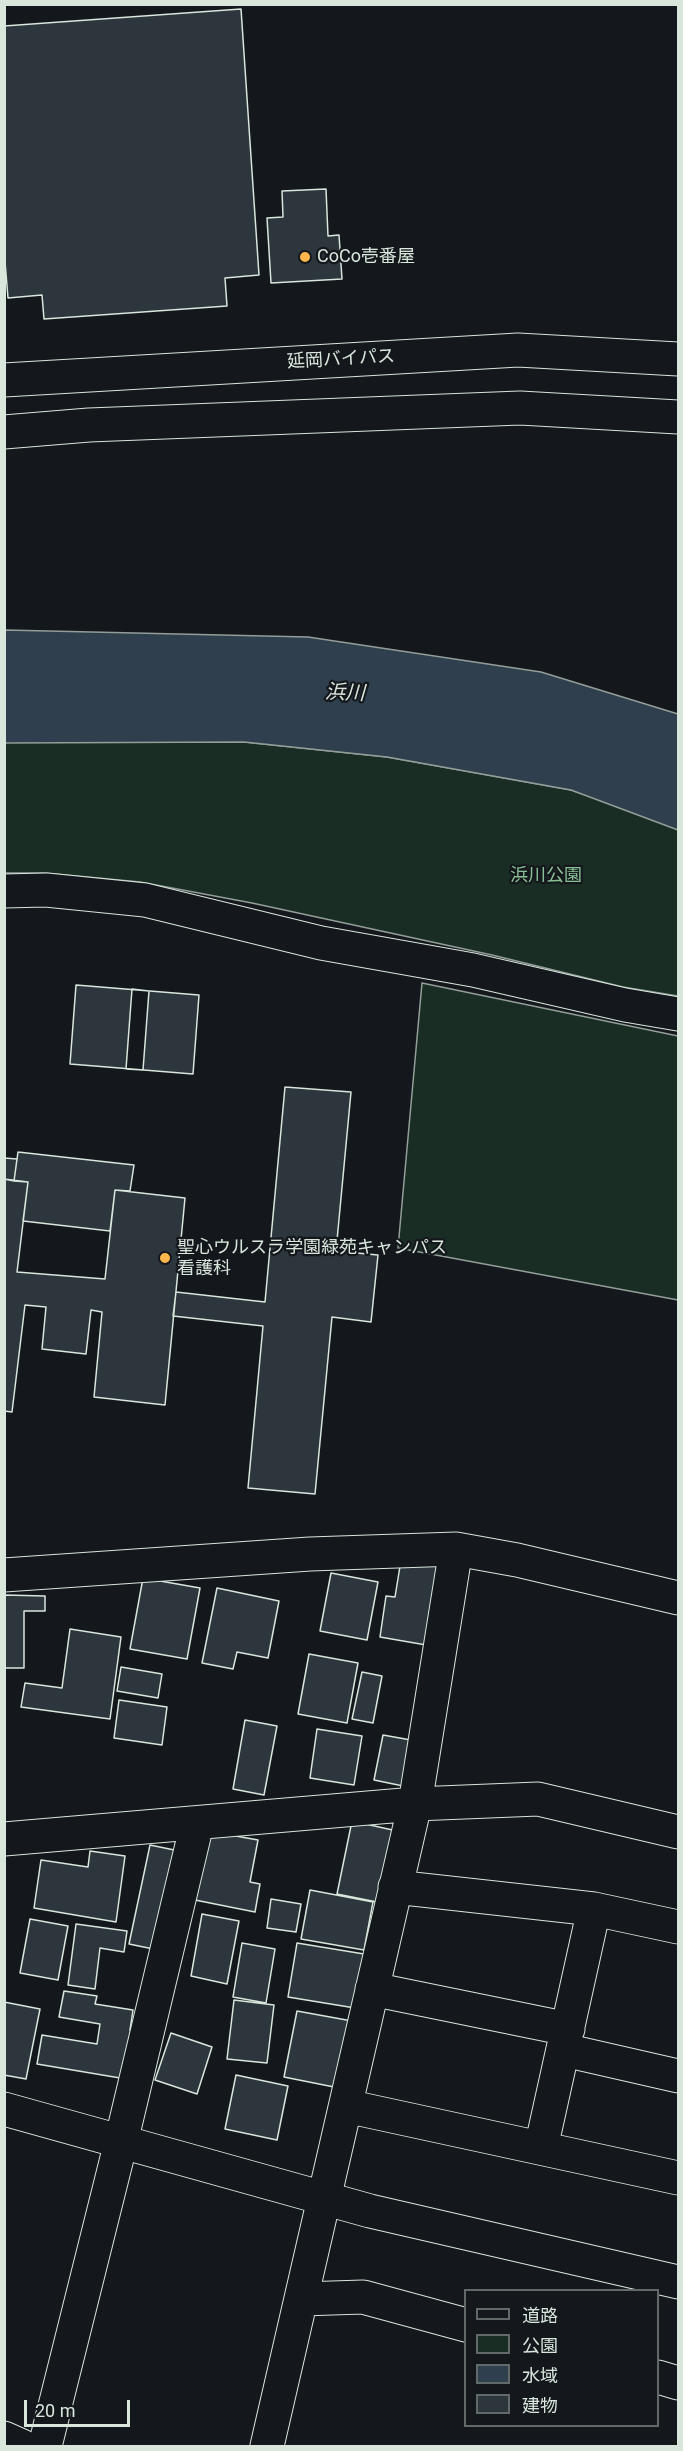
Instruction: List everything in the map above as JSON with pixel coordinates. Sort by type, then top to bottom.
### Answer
[{"type":"main road","name":"延岡バイパス","points":[[4,380],[518,350],[678,359]]},
{"type":"main road","points":[[4,432],[89,425],[520,408],[678,417]]},
{"type":"main road","points":[[4,891],[46,890],[145,900],[321,943],[473,970],[625,1005],[678,1014]]},
{"type":"main road","points":[[4,1575],[310,1554],[456,1549],[517,1560],[678,1598]]},
{"type":"main road","points":[[267,2446],[415,1804],[456,1549]]},
{"type":"main road","points":[[4,1839],[415,1804],[538,1799],[678,1832]]},
{"type":"main road","points":[[45,2446],[197,1824]]},
{"type":"main road","points":[[395,1887],[594,1909],[678,1928]]},
{"type":"main road","points":[[541,2148],[594,1909]]},
{"type":"main road","points":[[372,1989],[566,2040],[678,2076]]},
{"type":"main road","points":[[346,2106],[678,2178]]},
{"type":"main road","points":[[4,2109],[370,2211],[678,2282]]},
{"type":"main road","points":[[301,2299],[363,2297],[464,2325]]},
{"type":"main road","points":[[659,2378],[678,2383]]},
{"type":"main road","points":[[4,2438],[22,2446]]},
{"type":"green space","name":"浜川公園","points":[[4,741],[244,742],[387,757],[571,790],[678,826],[678,996],[623,987],[492,955],[252,903],[140,882],[45,873],[5,873]]},
{"type":"green space","points":[[422,983],[678,1036],[678,1300],[398,1248]]},
{"type":"water","name":"浜川","points":[[5,630],[308,637],[541,672],[678,714],[678,830],[571,790],[387,757],[244,742],[5,743]]},
{"type":"building","points":[[241,9],[259,275],[225,278],[227,306],[44,319],[42,295],[8,298],[4,249],[4,26]]},
{"type":"building","name":"CoCo壱番屋","points":[[326,189],[328,236],[339,235],[342,279],[271,283],[267,218],[283,217],[282,191]]},
{"type":"building","points":[[76,985],[199,995],[193,1074],[70,1064]]},
{"type":"building","points":[[132,989],[149,991],[143,1070],[126,1069]]},
{"type":"building","points":[[285,1087],[351,1092],[336,1251],[378,1255],[371,1322],[332,1317],[315,1494],[248,1488],[263,1326],[173,1316],[176,1292],[265,1302]]},
{"type":"building","points":[[18,1152],[134,1165],[130,1191],[115,1190],[110,1231],[23,1221],[28,1182],[14,1181]]},
{"type":"building","points":[[4,1158],[17,1159],[14,1181],[4,1179]]},
{"type":"building","points":[[4,1179],[28,1182],[17,1272],[105,1279],[115,1190],[185,1198],[165,1405],[94,1397],[102,1312],[91,1310],[86,1354],[42,1349],[46,1307],[25,1305],[12,1412],[4,1411]]},
{"type":"building","points":[[401,1560],[445,1567],[432,1646],[380,1637],[386,1596],[395,1597]]},
{"type":"building","points":[[331,1573],[378,1582],[367,1640],[320,1631]]},
{"type":"building","points":[[143,1578],[200,1588],[187,1659],[130,1649]]},
{"type":"building","points":[[217,1588],[279,1601],[268,1658],[237,1652],[233,1669],[202,1663]]},
{"type":"building","points":[[4,1595],[45,1596],[45,1611],[24,1611],[24,1668],[5,1668],[5,1693]]},
{"type":"building","points":[[70,1629],[121,1637],[110,1719],[21,1707],[25,1683],[62,1688]]},
{"type":"building","points":[[309,1654],[358,1663],[347,1723],[298,1714]]},
{"type":"building","points":[[121,1667],[162,1674],[158,1698],[117,1691]]},
{"type":"building","points":[[362,1672],[382,1676],[373,1723],[352,1719]]},
{"type":"building","points":[[119,1700],[167,1707],[162,1745],[114,1738]]},
{"type":"building","points":[[245,1720],[277,1726],[264,1795],[233,1789]]},
{"type":"building","points":[[317,1729],[362,1736],[354,1785],[310,1778]]},
{"type":"building","points":[[383,1735],[422,1742],[413,1788],[374,1780]]},
{"type":"building","points":[[352,1821],[397,1831],[382,1903],[337,1894]]},
{"type":"building","points":[[208,1831],[258,1840],[250,1882],[260,1884],[255,1912],[195,1900]]},
{"type":"building","points":[[150,1845],[184,1852],[163,1951],[129,1944]]},
{"type":"building","points":[[90,1851],[125,1856],[116,1922],[34,1908],[41,1860],[88,1867]]},
{"type":"building","points":[[310,1890],[373,1902],[364,1950],[301,1939]]},
{"type":"building","points":[[271,1899],[301,1904],[296,1932],[267,1928]]},
{"type":"building","points":[[202,1914],[239,1921],[227,1984],[191,1976]]},
{"type":"building","points":[[30,1919],[68,1926],[58,1980],[20,1973]]},
{"type":"building","points":[[76,1924],[127,1931],[124,1952],[100,1948],[95,1989],[68,1985]]},
{"type":"building","points":[[242,1943],[275,1949],[266,2003],[233,1997]]},
{"type":"building","points":[[297,1943],[364,1954],[355,2008],[288,1997]]},
{"type":"building","points":[[64,1991],[97,1996],[95,2004],[133,2010],[130,2030],[139,2031],[132,2080],[37,2064],[42,2035],[97,2044],[100,2024],[59,2017]]},
{"type":"building","points":[[234,2000],[274,2005],[267,2063],[227,2059]]},
{"type":"building","points":[[4,2002],[40,2009],[26,2079],[4,2075]]},
{"type":"building","points":[[297,2011],[352,2021],[339,2088],[284,2077]]},
{"type":"building","points":[[171,2033],[212,2047],[197,2094],[155,2080]]},
{"type":"building","points":[[236,2075],[288,2086],[277,2140],[225,2129]]},
{"type":"place","name":"CoCo壱番屋","points":[[305,257]]},
{"type":"place","name":"聖心ウルスラ学園緑苑キャンパス 看護科","points":[[165,1258]]}]
